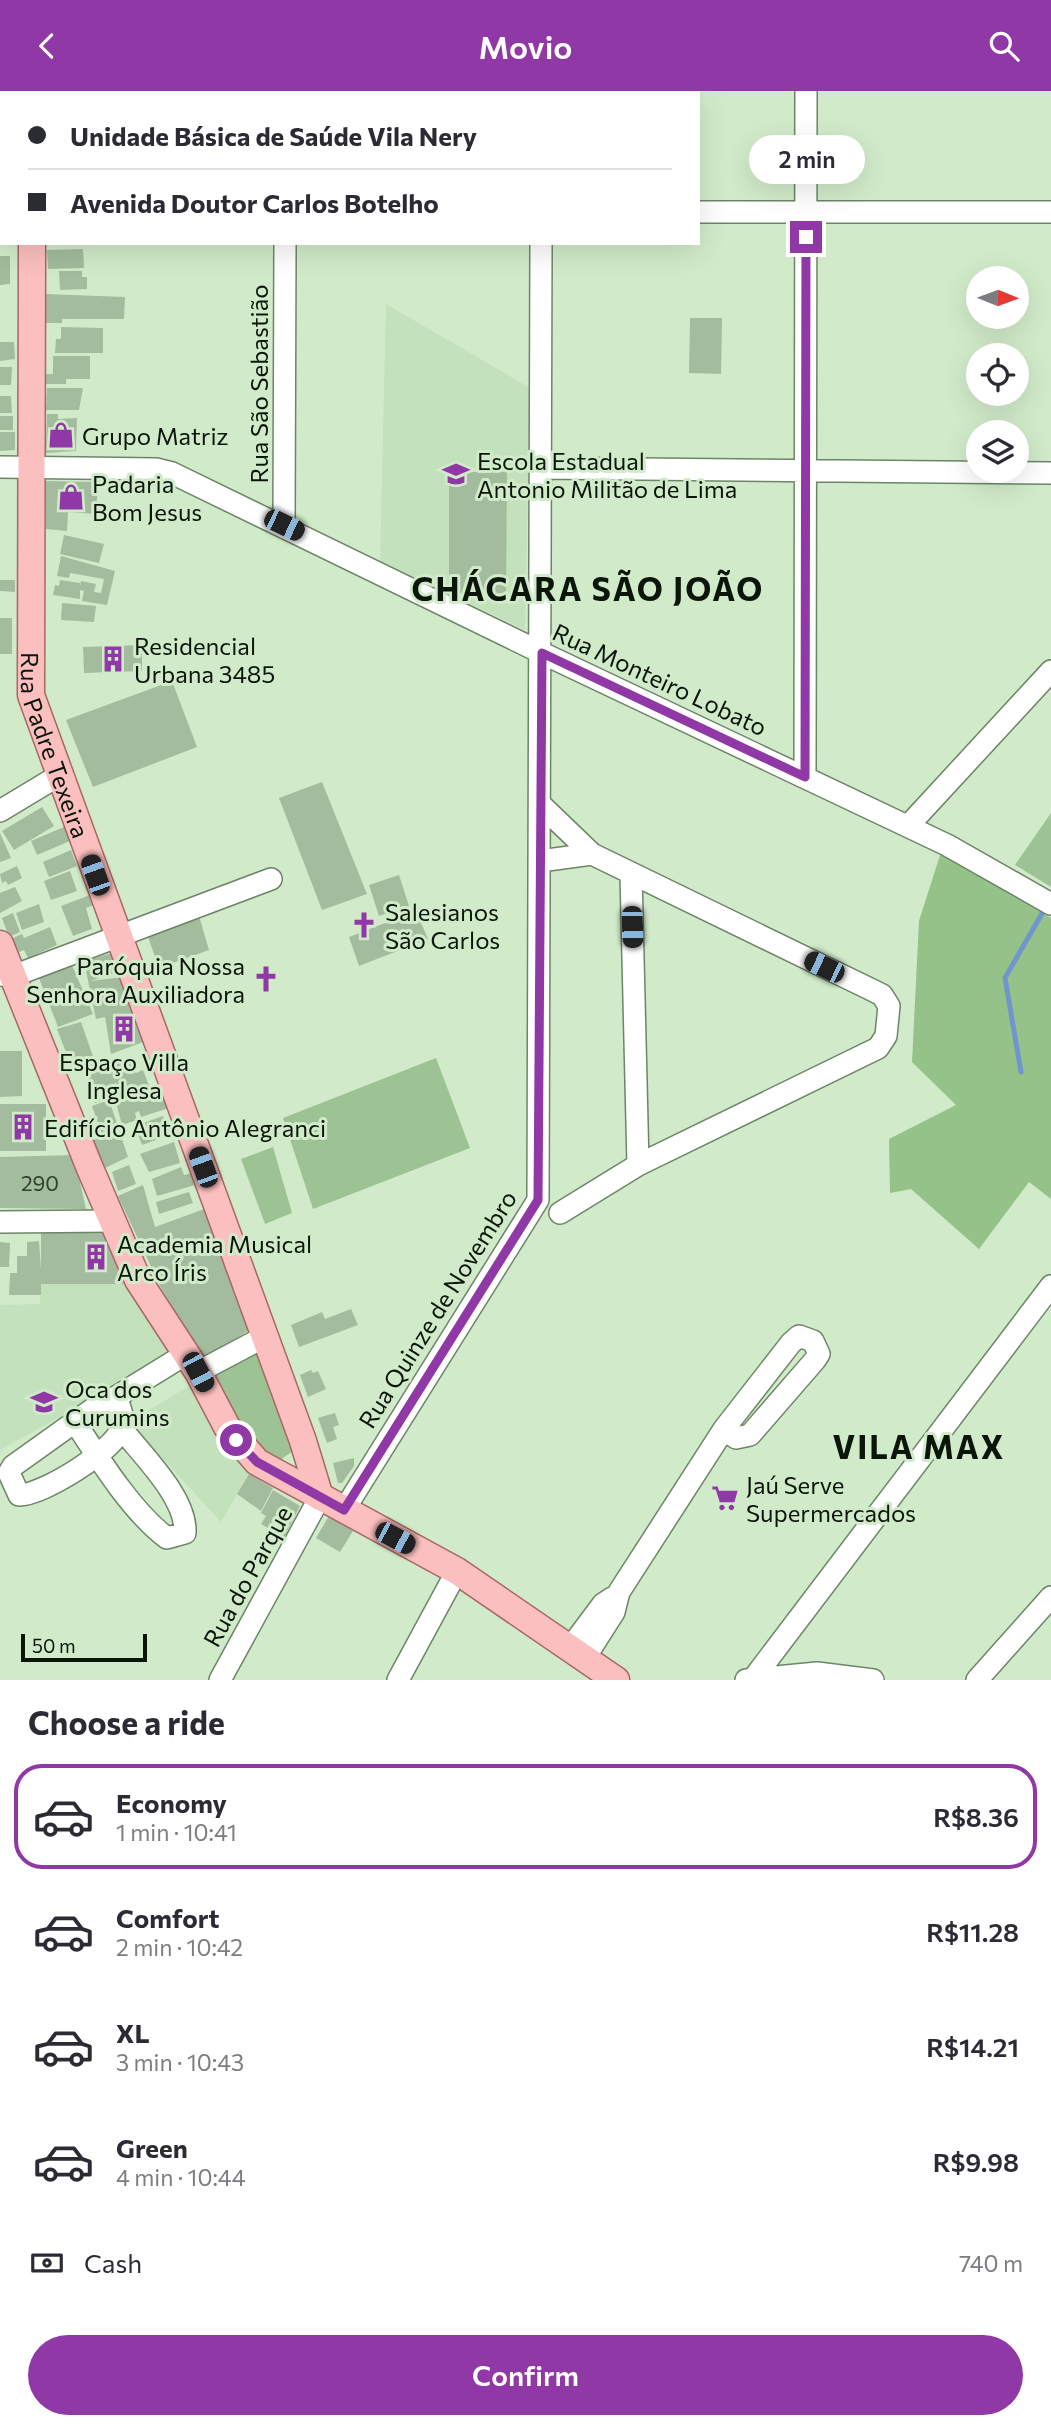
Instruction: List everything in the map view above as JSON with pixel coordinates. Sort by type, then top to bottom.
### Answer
[{"type":"main road","name":"Rua Padre Texeira","points":[[32,245],[30,695],[303,1441],[320,1497]]},
{"type":"main road","points":[[0,944],[6,975],[138,1280],[192,1363],[227,1427],[246,1452],[265,1466],[457,1571],[616,1680]]},
{"type":"main road","points":[[265,1466],[281,1463],[291,1457],[299,1451],[303,1441]]},
{"type":"street","points":[[805,777],[806,91]]},
{"type":"street","points":[[700,212],[1051,212]]},
{"type":"street","name":"Rua São Sebastião","points":[[284,525],[285,245]]},
{"type":"street","name":"Rua Quinze de Novembro","points":[[344,1510],[538,1200],[542,653],[541,245]]},
{"type":"street","name":"Rua Monteiro Lobato","points":[[0,467],[156,469],[284,525],[542,653],[908,826],[1051,904]]},
{"type":"street","points":[[540,468],[1051,473]]},
{"type":"street","points":[[908,826],[1051,671]]},
{"type":"street","points":[[0,811],[58,776]]},
{"type":"street","points":[[540,804],[592,854],[873,990],[882,995],[890,1006],[886,1036],[878,1048],[638,1165],[560,1213]]},
{"type":"street","points":[[541,861],[592,854]]},
{"type":"street","points":[[631,874],[638,1165]]},
{"type":"street","points":[[6,975],[271,879]]},
{"type":"street","points":[[0,1222],[114,1221]]},
{"type":"street","points":[[748,1679],[1051,1286]]},
{"type":"street","points":[[577,1653],[603,1604],[619,1592],[724,1429],[791,1343],[799,1336],[813,1341],[818,1354],[814,1360],[750,1435],[736,1438],[724,1429]]},
{"type":"street","points":[[116,1397],[122,1416],[121,1428],[112,1444],[59,1482],[32,1495],[19,1495],[9,1473],[13,1466],[75,1422],[116,1397],[192,1363],[264,1337]]},
{"type":"street","points":[[75,1422],[96,1454],[154,1528],[167,1538],[185,1533],[186,1518],[178,1501],[121,1428]]},
{"type":"street","name":"Rua do Parque","points":[[220,1680],[320,1497]]},
{"type":"street","points":[[398,1680],[457,1571]]},
{"type":"street","points":[[977,1680],[1051,1597]]},
{"type":"street","points":[[748,1679],[817,1673],[873,1680]]},
{"type":"shaded area","name":"Escola Estadual Antonio Militão de Lima","points":[[386,304],[530,388],[525,630],[380,561]]},
{"type":"shaded area","points":[[1051,813],[1051,887],[1015,865]]},
{"type":"shaded area","points":[[941,852],[1051,918],[1051,1199],[1029,1182],[979,1249],[911,1189],[890,1193],[889,1139],[956,1105],[912,1062],[919,921]]},
{"type":"shaded area","points":[[436,1058],[470,1148],[313,1209],[283,1118]]},
{"type":"shaded area","points":[[273,1147],[292,1213],[265,1224],[241,1159]]},
{"type":"shaded area","name":"Oca dos Curumins","points":[[41,1284],[126,1284],[175,1354],[0,1450],[0,1305],[40,1304]]},
{"type":"shaded area","points":[[256,1351],[264,1355],[293,1451],[280,1460],[261,1460],[204,1375]]},
{"type":"shaded area","points":[[194,1383],[254,1464],[221,1522],[129,1422]]},
{"type":"building","points":[[83,249],[84,268],[48,269],[47,250]]},
{"type":"building","points":[[0,256],[10,256],[10,284],[0,285]]},
{"type":"building","points":[[59,271],[82,271],[82,277],[87,277],[87,289],[60,290]]},
{"type":"building","points":[[44,294],[125,297],[124,319],[62,319],[62,323],[44,323]]},
{"type":"building","points":[[690,318],[722,318],[721,374],[689,373]]},
{"type":"building","points":[[61,327],[103,328],[103,353],[55,353],[56,339],[61,339]]},
{"type":"building","points":[[0,342],[14,342],[15,359],[0,361]]},
{"type":"building","points":[[53,356],[90,356],[90,379],[66,379],[66,384],[44,384],[44,374],[53,374]]},
{"type":"building","points":[[0,367],[12,367],[11,385],[0,385]]},
{"type":"building","points":[[47,388],[83,388],[79,410],[46,410]]},
{"type":"building","points":[[0,396],[11,396],[12,413],[0,413]]},
{"type":"building","name":"Grupo Matriz","points":[[47,414],[58,414],[58,419],[77,418],[76,451],[46,453]]},
{"type":"building","points":[[0,416],[13,416],[13,430],[0,430]]},
{"type":"building","points":[[0,432],[15,432],[15,450],[0,451]]},
{"type":"building","points":[[449,472],[507,472],[506,593],[449,593]]},
{"type":"building","name":"Padaria Bom Jesus","points":[[46,481],[98,482],[96,514],[68,512],[67,531],[46,529]]},
{"type":"building","points":[[64,535],[104,544],[99,563],[60,554]]},
{"type":"building","points":[[61,556],[115,571],[107,605],[82,601],[84,591],[79,590],[81,581],[96,584],[94,592],[101,593],[104,579],[70,573],[69,578],[57,576]]},
{"type":"building","points":[[0,580],[15,580],[15,592],[0,591]]},
{"type":"building","points":[[60,580],[80,583],[80,599],[53,595],[55,585],[59,586]]},
{"type":"building","points":[[62,603],[96,606],[94,622],[61,620]]},
{"type":"building","points":[[0,618],[12,618],[12,654],[0,654]]},
{"type":"building","name":"Residencial Urbana 3485","points":[[142,645],[142,671],[84,673],[83,647]]},
{"type":"building","points":[[172,681],[197,747],[93,787],[66,720]]},
{"type":"building","points":[[322,782],[367,894],[322,910],[279,798]]},
{"type":"building","points":[[42,807],[54,826],[14,850],[2,831]]},
{"type":"building","points":[[64,827],[70,841],[37,855],[31,841]]},
{"type":"building","points":[[0,833],[11,858],[0,862]]},
{"type":"building","points":[[71,850],[77,866],[49,877],[43,862]]},
{"type":"building","points":[[17,866],[22,878],[8,885],[6,881],[2,883],[0,874]]},
{"type":"building","points":[[70,871],[77,891],[51,900],[44,881]]},
{"type":"building","points":[[399,875],[409,906],[379,916],[369,885]]},
{"type":"building","points":[[15,887],[22,901],[0,913],[0,893]]},
{"type":"building","points":[[90,895],[94,905],[86,908],[92,929],[73,936],[61,906]]},
{"type":"building","points":[[39,904],[44,922],[22,930],[16,913]]},
{"type":"building","points":[[416,911],[428,939],[359,966],[349,937]]},
{"type":"building","points":[[13,913],[20,932],[9,937],[2,918]]},
{"type":"building","points":[[199,916],[209,950],[159,968],[148,937]]},
{"type":"building","points":[[50,927],[57,945],[28,958],[24,950],[19,952],[13,938],[22,934],[24,938]]},
{"type":"building","points":[[112,953],[118,972],[90,981],[123,977],[146,1041],[111,1054],[105,1017],[96,1019],[84,961]]},
{"type":"building","points":[[72,965],[93,1014],[58,1027],[39,978]]},
{"type":"building","points":[[81,1022],[96,1065],[74,1073],[57,1029]]},
{"type":"building","points":[[0,1051],[22,1051],[22,1096],[0,1097]]},
{"type":"building","points":[[130,1058],[136,1073],[143,1070],[150,1088],[123,1100],[116,1083],[108,1087],[112,1096],[95,1103],[87,1076]]},
{"type":"building","points":[[153,1091],[156,1099],[165,1097],[169,1108],[141,1117],[139,1111],[135,1113],[137,1120],[122,1125],[116,1103]]},
{"type":"building","points":[[109,1100],[119,1129],[102,1134],[92,1106]]},
{"type":"building","name":"Edifício Antônio Alegranci","points":[[0,1104],[46,1104],[46,1151],[0,1151]]},
{"type":"building","points":[[163,1116],[170,1135],[142,1145],[135,1126]]},
{"type":"building","points":[[120,1133],[128,1157],[105,1168],[93,1140]]},
{"type":"building","points":[[174,1142],[180,1163],[149,1172],[140,1154]]},
{"type":"building","points":[[74,1155],[86,1209],[0,1208],[0,1157]]},
{"type":"building","points":[[129,1165],[136,1184],[118,1191],[112,1172]]},
{"type":"building","points":[[181,1167],[184,1175],[192,1173],[195,1185],[157,1196],[152,1179]]},
{"type":"building","points":[[143,1185],[155,1227],[207,1208],[245,1306],[240,1308],[249,1330],[205,1360],[161,1288],[118,1196]]},
{"type":"building","points":[[189,1192],[193,1203],[159,1214],[156,1202]]},
{"type":"building","points":[[41,1230],[102,1230],[126,1284],[41,1284],[41,1295],[9,1295],[10,1273],[17,1273],[17,1256],[27,1256],[27,1242],[39,1241],[41,1270]]},
{"type":"building","points":[[0,1242],[10,1243],[9,1267],[0,1267]]},
{"type":"building","points":[[351,1309],[358,1325],[299,1347],[291,1325],[322,1312],[325,1319]]},
{"type":"building","points":[[311,1370],[313,1373],[318,1371],[326,1389],[308,1397],[300,1375]]},
{"type":"building","points":[[335,1413],[339,1425],[333,1427],[337,1439],[327,1443],[318,1418]]},
{"type":"building","points":[[354,1458],[354,1466],[342,1483],[338,1483],[333,1463]]},
{"type":"building","points":[[249,1474],[273,1488],[261,1511],[237,1494]]},
{"type":"building","points":[[273,1490],[300,1506],[284,1537],[261,1524],[266,1516],[261,1513]]},
{"type":"building","points":[[330,1514],[353,1531],[340,1552],[316,1538]]},
{"type":"waterway","points":[[1021,1072],[1005,978],[1044,910]]},
{"type":"place","name":"Grupo Matriz","points":[[61,435]]},
{"type":"place","name":"Escola Estadual Antonio Militão de Lima","points":[[456,474]]},
{"type":"place","name":"Padaria Bom Jesus","points":[[71,497]]},
{"type":"place","name":"Residencial Urbana 3485","points":[[113,659]]},
{"type":"place","name":"Salesianos São Carlos","points":[[364,925]]},
{"type":"place","name":"Paróquia Nossa Senhora Auxiliadora","points":[[266,979]]},
{"type":"place","name":"Espaço Villa Inglesa","points":[[124,1029]]},
{"type":"place","name":"Edifício Antônio Alegranci","points":[[23,1127]]},
{"type":"place","name":"Academia Musical Arco Íris","points":[[96,1257]]},
{"type":"place","name":"Oca dos Curumins","points":[[44,1402]]},
{"type":"place","name":"Jaú Serve Supermercados","points":[[725,1498]]},
{"type":"district","name":"CHÁCARA SÃO JOÃO","points":[[588,588]]},
{"type":"district","name":"VILA MAX","points":[[919,1446]]},
{"type":"route","points":[[236,1440],[257,1462],[344,1510],[516,1240],[538,1200],[542,653],[805,777],[806,237]]}]
